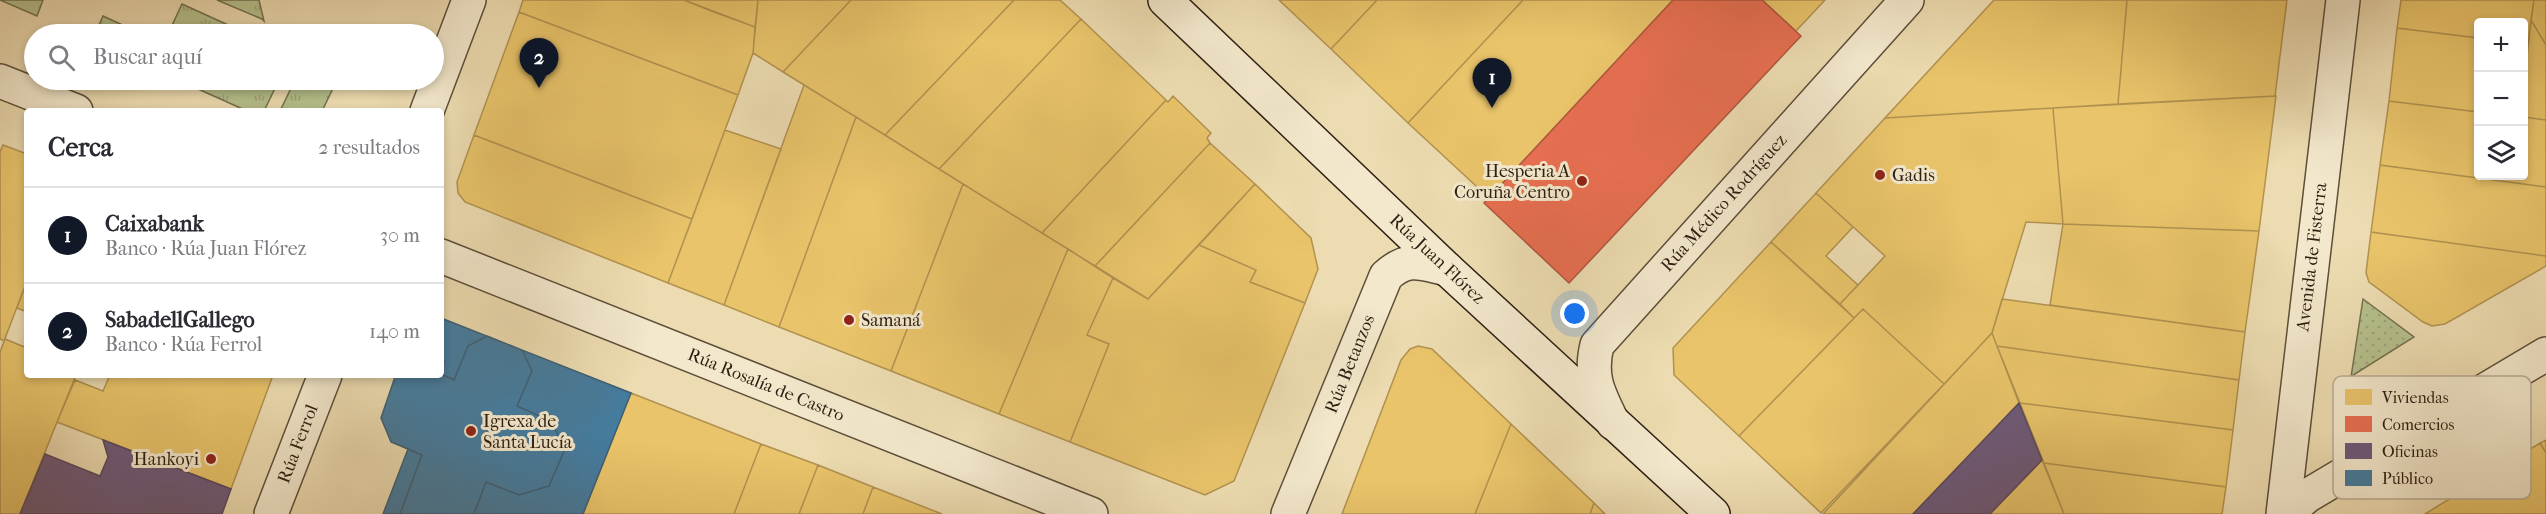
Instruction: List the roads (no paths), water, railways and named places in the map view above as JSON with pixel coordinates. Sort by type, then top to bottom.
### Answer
[{"type":"street","points":[[444,66],[469,0]]},
{"type":"street","name":"Rúa Juan Flórez","points":[[1165,0],[1447,269],[1713,514]]},
{"type":"street","name":"Rúa Médico Rodríguez","points":[[1613,423],[1597,390],[1593,363],[1597,345],[1907,0]]},
{"type":"street","name":"Avenida de Fisterra","points":[[2285,514],[2343,0]]},
{"type":"street","points":[[0,81],[68,108]]},
{"type":"street","points":[[428,108],[435,90]]},
{"type":"street","name":"Rúa Rosalía de Castro","points":[[444,257],[1091,514]]},
{"type":"street","name":"Rúa Betanzos","points":[[1288,514],[1386,276],[1398,265],[1409,262],[1447,269]]},
{"type":"street","points":[[2509,376],[2546,354]]},
{"type":"street","name":"Rúa Ferrol","points":[[271,514],[324,378]]},
{"type":"street","points":[[2285,514],[2307,496],[2333,481]]},
{"type":"place","name":"SabadellGallego","points":[[539,88]]},
{"type":"place","name":"Caixabank","points":[[1492,108]]},
{"type":"place","name":"Gadis","points":[[1880,175]]},
{"type":"place","name":"Hesperia A Coruña Centro","points":[[1582,181]]},
{"type":"place","name":"Samaná","points":[[849,320]]},
{"type":"place","name":"Igrexa de Santa Lucía","points":[[471,431]]},
{"type":"place","name":"Hankoyi","points":[[211,459]]}]
